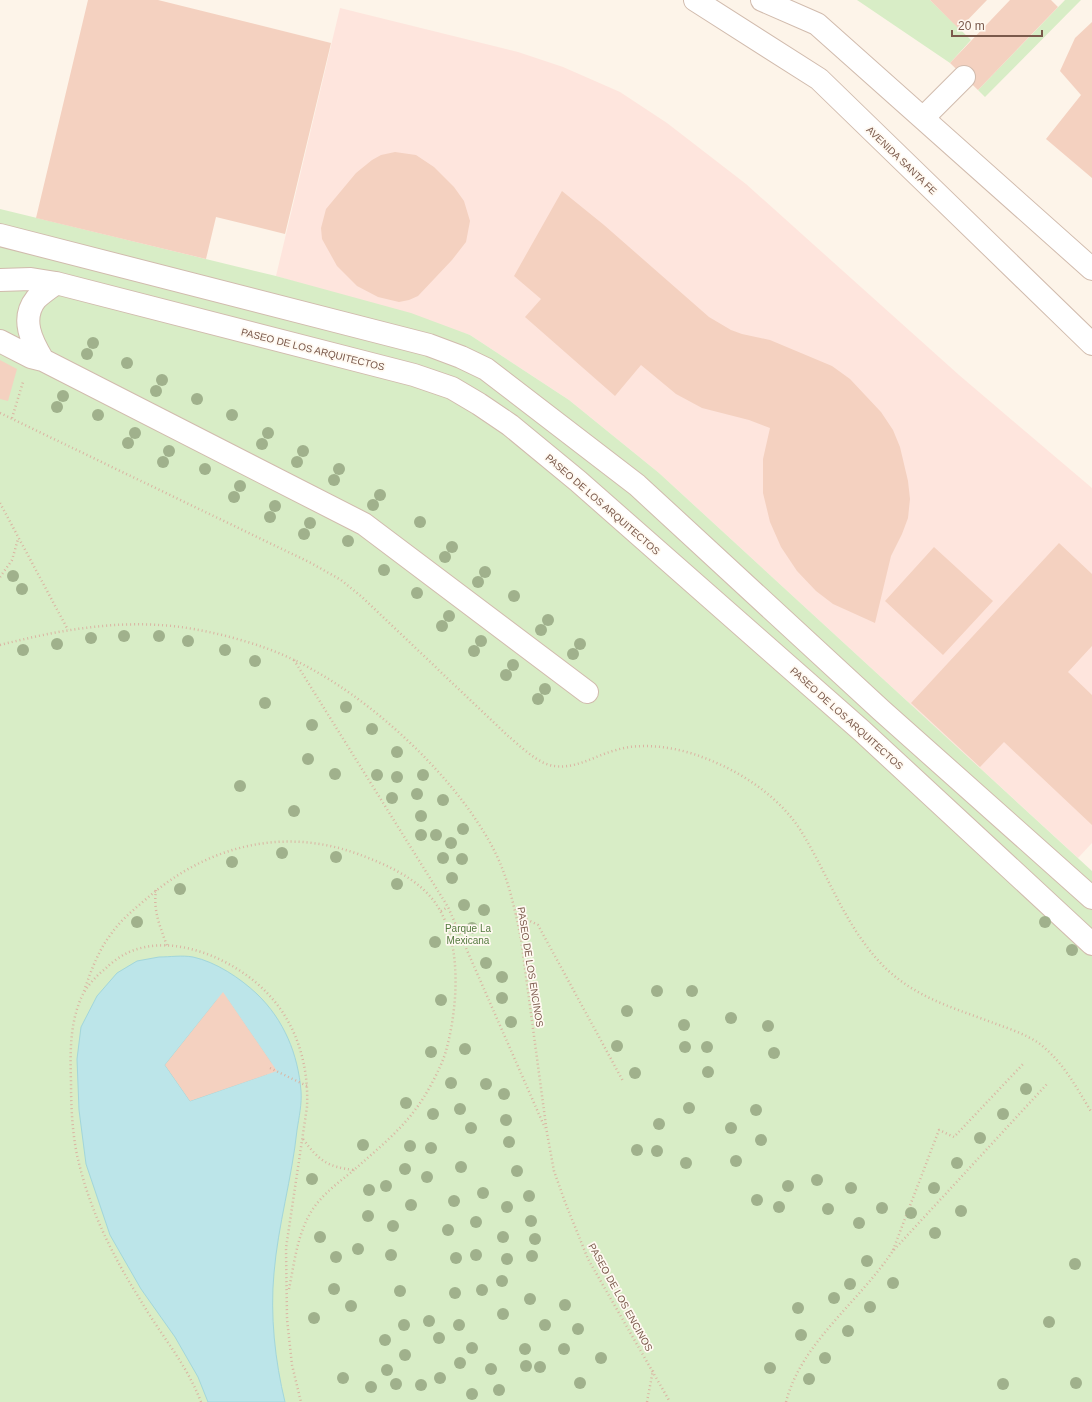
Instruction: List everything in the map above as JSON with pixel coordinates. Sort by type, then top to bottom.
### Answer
[{"type":"street","name":"AVENIDA SANTA FE","points":[[694,0],[819,79],[1092,344]]},
{"type":"street","points":[[762,0],[817,24],[1092,269]]},
{"type":"street","points":[[923,118],[964,77]]},
{"type":"street","points":[[0,235],[429,345],[461,357],[486,369],[637,485],[881,710],[1092,898]]},
{"type":"street","name":"PASEO DE LOS ARQUITECTOS","points":[[0,280],[31,278],[56,283],[414,375],[452,388],[510,425],[578,481],[862,731],[1092,944]]},
{"type":"street","points":[[37,359],[31,340],[28,323],[30,310],[36,299],[56,283]]},
{"type":"street","points":[[0,341],[364,524],[587,692]]},
{"type":"street","points":[[862,731],[881,710]]},
{"type":"path","points":[[12,418],[37,359]]},
{"type":"path","points":[[0,413],[312,563],[341,580],[362,597],[507,735],[530,754],[552,766],[575,766],[616,750],[642,746],[656,747],[701,756],[743,776],[764,791],[781,806],[800,830],[847,918],[877,959],[908,987],[930,1000],[1012,1029],[1038,1043],[1060,1062],[1092,1113]]},
{"type":"path","points":[[0,503],[68,630]]},
{"type":"path","points":[[0,577],[12,560],[18,538]]},
{"type":"path","name":"PASEO DE LOS ENCINOS","points":[[0,645],[68,630],[118,625],[147,624],[181,627],[219,634],[294,659],[326,677],[390,724],[441,774],[457,792],[480,824],[497,856],[516,914],[547,1133],[554,1170],[563,1196],[588,1260],[653,1370],[670,1402]]},
{"type":"path","points":[[294,659],[448,907],[547,1133]]},
{"type":"path","points":[[201,1402],[186,1367],[141,1303],[99,1227],[85,1185],[77,1153],[72,1114],[71,1061],[73,1028],[97,955],[123,919],[156,889],[187,868],[225,850],[265,842],[306,842],[341,848],[374,860],[406,876],[426,892],[441,911],[449,930],[456,995],[446,1053],[416,1110],[393,1136],[318,1202],[307,1221],[298,1243],[288,1294]]},
{"type":"path","points":[[156,889],[154,903],[156,916],[167,946]]},
{"type":"path","points":[[441,911],[448,907]]},
{"type":"path","points":[[516,914],[538,924],[623,1082]]},
{"type":"path","points":[[83,995],[97,975],[127,953],[148,947],[167,946],[188,948],[210,954],[252,980],[270,995],[296,1036],[304,1060],[308,1086],[303,1139],[286,1248],[288,1319],[292,1365],[300,1402]]},
{"type":"path","points":[[892,1252],[938,1130],[954,1137],[1024,1063]]},
{"type":"path","points":[[270,1068],[308,1086]]},
{"type":"path","points":[[786,1402],[790,1384],[809,1351],[877,1274],[892,1252],[1047,1084]]},
{"type":"path","points":[[303,1139],[313,1153],[328,1165],[354,1170]]},
{"type":"path","points":[[647,1402],[653,1370]]},
{"type":"shaded area","points":[[340,8],[518,52],[563,67],[620,92],[667,123],[746,184],[959,375],[1092,488],[1092,843],[1078,858],[659,473],[569,400],[470,335],[276,276]]},
{"type":"green space","points":[[857,0],[930,0],[971,40],[950,63]]},
{"type":"green space","points":[[1065,0],[1081,0],[985,97],[978,90]]},
{"type":"green space","name":"Parque La Mexicana","points":[[0,209],[276,276],[411,313],[470,335],[569,400],[659,473],[1092,871],[1092,1402],[0,1402]]},
{"type":"water","points":[[189,956],[202,959],[227,971],[250,988],[267,1004],[282,1026],[293,1051],[299,1077],[301,1106],[276,1255],[273,1289],[274,1338],[278,1370],[285,1402],[208,1402],[198,1377],[175,1337],[141,1289],[110,1235],[86,1164],[79,1110],[77,1059],[81,1027],[97,996],[117,973],[137,961],[159,957]],"holes":[[[227,999],[271,1063],[267,1074],[190,1101],[165,1065],[217,1000]]]},
{"type":"building","points":[[88,0],[158,0],[331,43],[285,234],[216,217],[206,259],[36,218]]},
{"type":"building","points":[[930,0],[987,0],[959,29]]},
{"type":"building","points":[[1010,0],[1051,0],[1058,7],[978,90],[950,63]]},
{"type":"building","points":[[1092,22],[1092,178],[1046,139],[1081,95],[1060,71],[1075,38]]},
{"type":"building","points":[[395,152],[416,155],[434,167],[454,187],[464,201],[470,221],[466,242],[452,260],[418,296],[399,302],[378,297],[357,286],[337,266],[322,239],[321,228],[326,209],[356,173],[372,160],[381,155]]},
{"type":"building","points":[[562,191],[604,225],[709,317],[731,330],[770,340],[832,366],[850,379],[881,412],[893,430],[900,447],[908,481],[910,499],[908,518],[891,556],[875,623],[833,604],[816,591],[797,571],[781,547],[770,522],[763,493],[763,459],[770,428],[749,420],[702,408],[676,394],[641,365],[615,396],[525,317],[541,299],[514,276]]},
{"type":"building","points":[[0,360],[17,369],[8,401],[0,399]]},
{"type":"building","points":[[1059,543],[1092,574],[1092,646],[1068,672],[1092,695],[1092,825],[1004,742],[980,767],[911,703]]},
{"type":"building","points":[[934,547],[993,601],[943,655],[885,601]]},
{"type":"building","points":[[223,992],[277,1071],[190,1101],[165,1065]]}]
